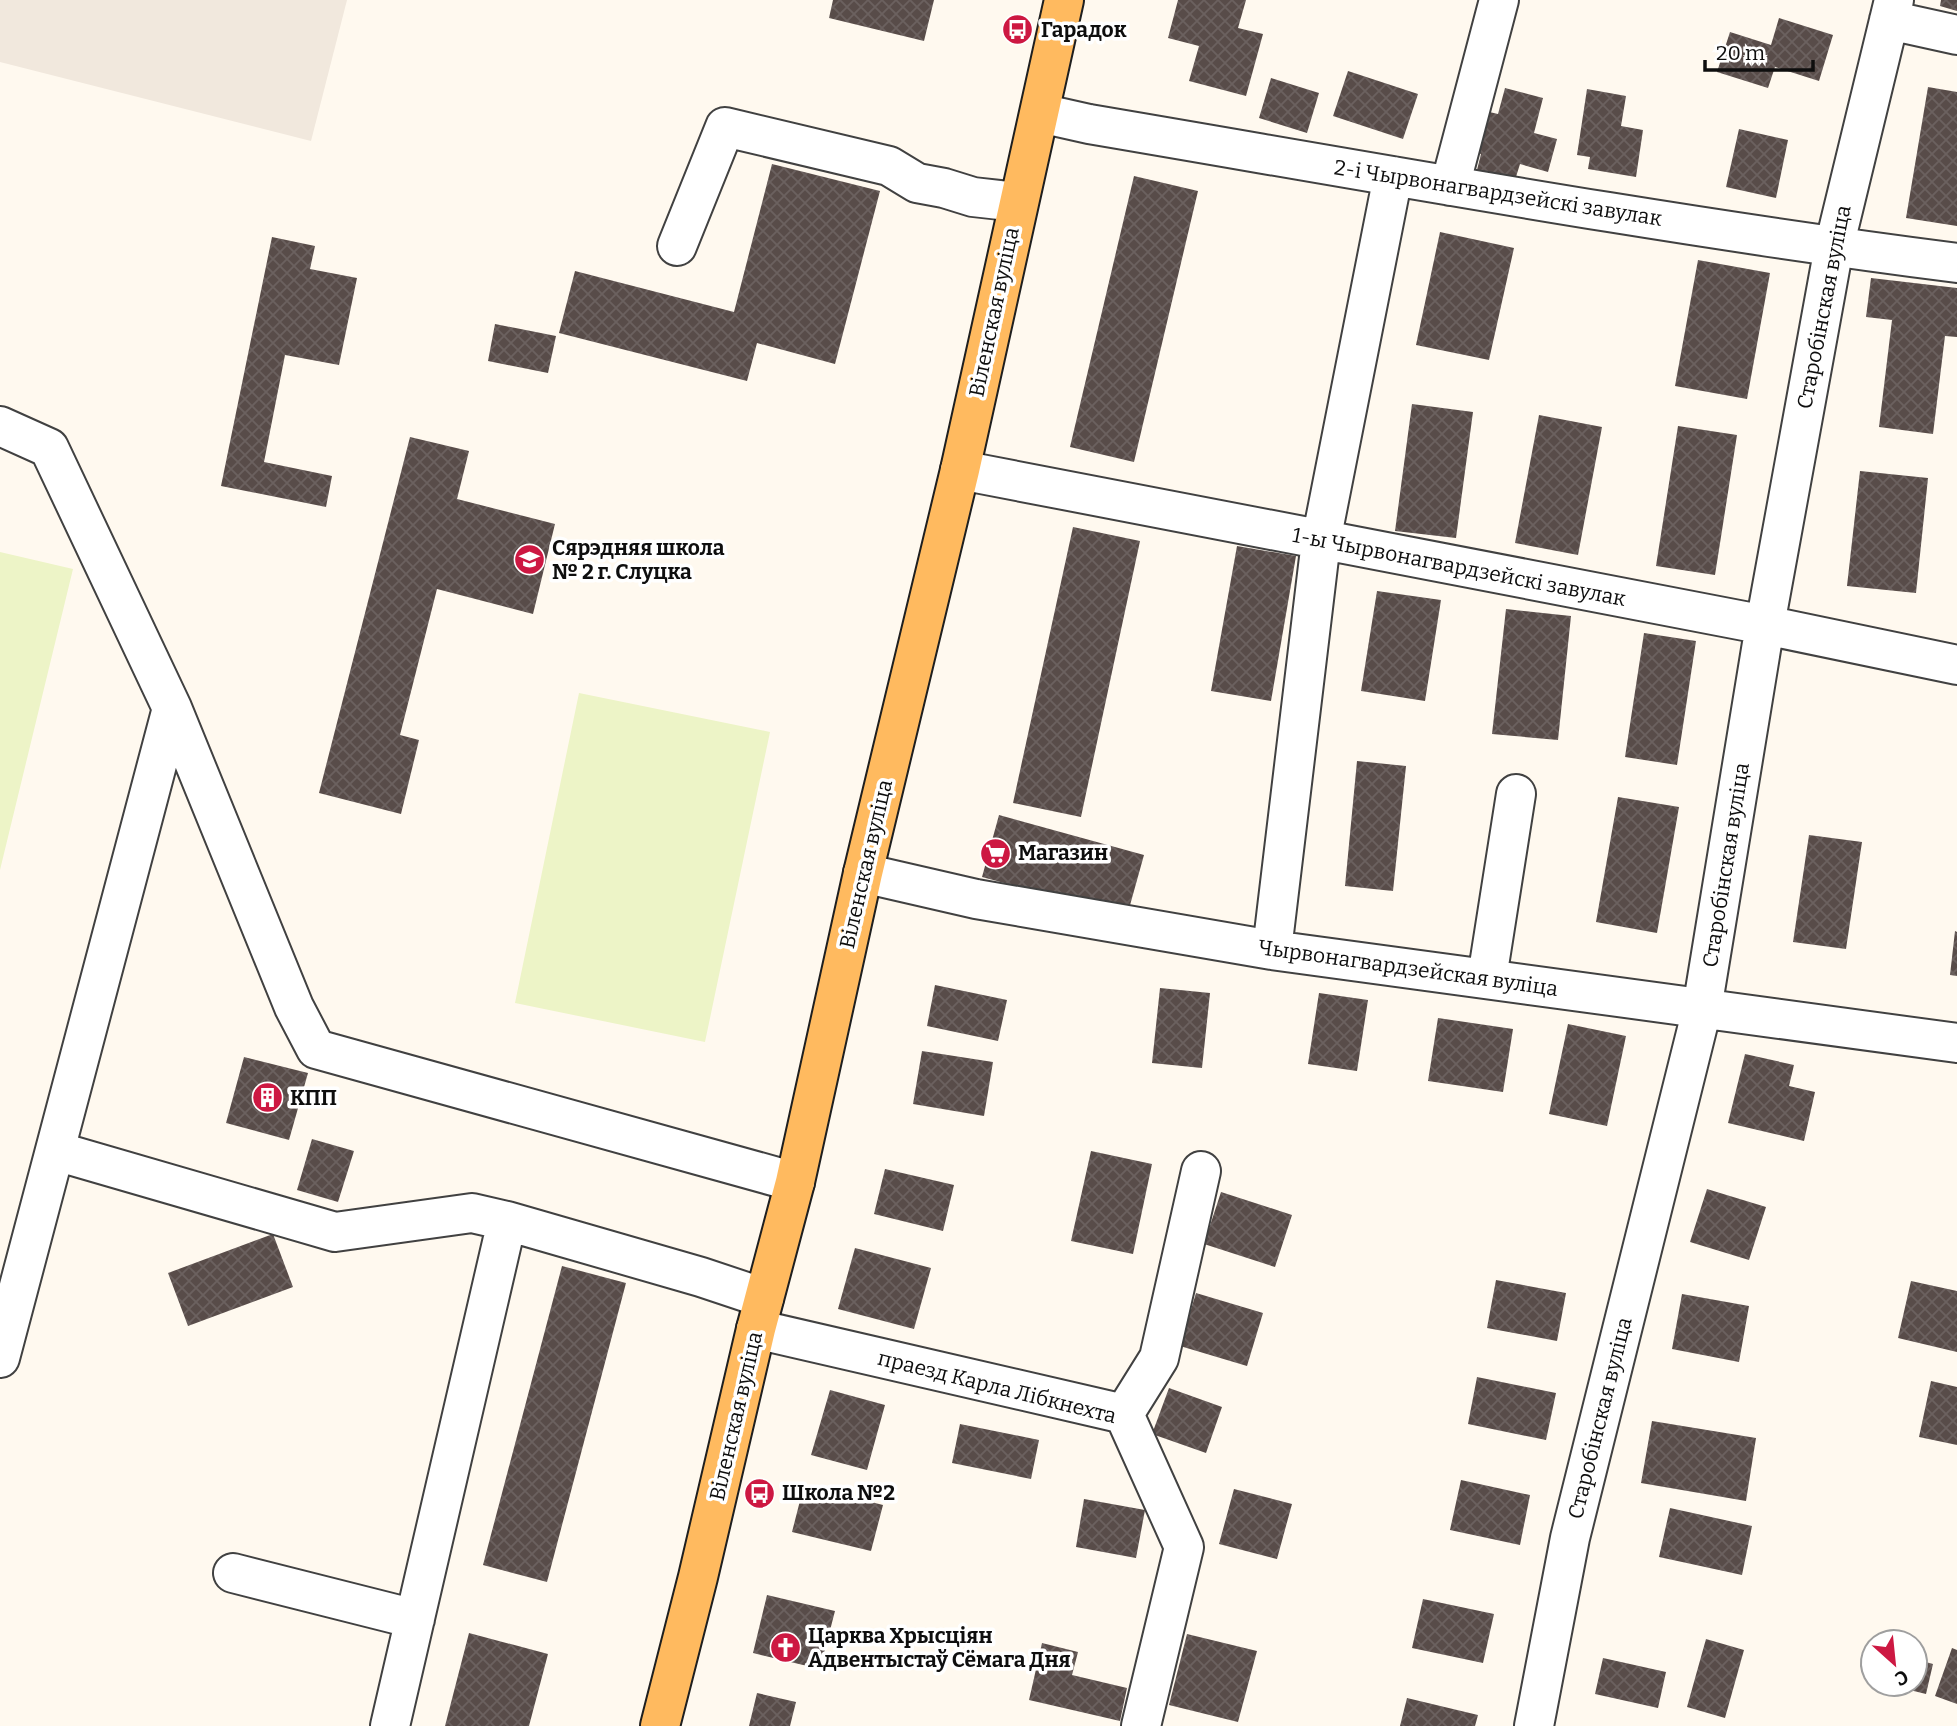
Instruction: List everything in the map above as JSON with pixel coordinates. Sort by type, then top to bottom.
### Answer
[{"type":"main road","name":"Віленская вуліца","points":[[660,1726],[760,1313],[795,1182],[863,873],[960,470],[1064,0]]},
{"type":"street","points":[[1450,186],[1499,0]]},
{"type":"street","points":[[1891,10],[1957,35]]},
{"type":"street","name":"Старобінская вуліца","points":[[1534,1726],[1570,1538],[1702,1009],[1765,625],[1834,247],[1891,10]]},
{"type":"street","name":"2-і Чырвонагвардзейскі завулак","points":[[1040,113],[1089,124],[1450,186],[1834,247],[1957,263]]},
{"type":"street","points":[[677,246],[725,127],[890,166],[917,183],[973,197],[1018,202]]},
{"type":"street","points":[[1272,950],[1321,541],[1393,176]]},
{"type":"street","points":[[0,426],[49,448],[172,708],[294,1007],[316,1049],[795,1182]]},
{"type":"street","name":"1-ы Чырвонагвардзейскі завулак","points":[[960,470],[1765,625],[1957,665]]},
{"type":"street","points":[[0,1358],[172,708]]},
{"type":"street","points":[[1487,978],[1516,794]]},
{"type":"street","name":"Чырвонагвардзейская вуліца","points":[[863,873],[976,899],[1272,950],[1957,1043]]},
{"type":"street","name":"праезд Карла Лібкнехта","points":[[56,1151],[335,1232],[472,1213],[507,1221],[701,1277],[760,1313],[1124,1414],[1184,1547],[1141,1726]]},
{"type":"street","points":[[1124,1414],[1159,1358],[1200,1171]]},
{"type":"street","points":[[390,1726],[507,1221]]},
{"type":"street","points":[[233,1573],[415,1619]]},
{"type":"green space","points":[[0,552],[73,569],[0,870]]},
{"type":"green space","points":[[579,693],[770,732],[705,1042],[515,1003]]},
{"type":"shaded area","points":[[0,0],[347,0],[311,141],[0,62]]},
{"type":"building","points":[[833,0],[934,0],[924,41],[829,18]]},
{"type":"building","points":[[1178,0],[1246,0],[1238,28],[1263,34],[1246,96],[1189,81],[1199,46],[1168,38]]},
{"type":"building","points":[[1941,0],[1957,0],[1957,11],[1940,6]]},
{"type":"building","points":[[1779,18],[1833,35],[1819,81],[1775,67],[1768,88],[1717,72],[1730,32],[1771,45]]},
{"type":"building","points":[[1348,71],[1418,94],[1403,139],[1333,116]]},
{"type":"building","points":[[1271,78],[1319,93],[1307,133],[1259,118]]},
{"type":"building","points":[[1928,87],[1957,92],[1957,226],[1906,218]]},
{"type":"building","points":[[1505,88],[1543,98],[1534,133],[1557,139],[1548,172],[1520,164],[1515,180],[1477,170],[1481,154],[1474,152],[1485,111],[1498,114]]},
{"type":"building","points":[[1587,89],[1626,96],[1621,126],[1643,130],[1636,177],[1588,169],[1590,157],[1577,155]]},
{"type":"building","points":[[1739,129],[1788,140],[1776,198],[1726,187]]},
{"type":"building","points":[[772,164],[880,191],[835,364],[757,343],[747,381],[559,333],[575,271],[734,312]]},
{"type":"building","points":[[1134,176],[1198,191],[1134,462],[1070,447]]},
{"type":"building","points":[[1440,232],[1514,248],[1489,360],[1416,345]]},
{"type":"building","points":[[272,237],[315,246],[310,269],[357,278],[339,365],[285,355],[264,462],[332,476],[326,507],[221,486]]},
{"type":"building","points":[[1698,260],[1770,273],[1747,399],[1675,386]]},
{"type":"building","points":[[1871,278],[1957,288],[1957,337],[1945,336],[1933,434],[1879,427],[1892,320],[1866,317]]},
{"type":"building","points":[[495,324],[556,336],[548,373],[488,361]]},
{"type":"building","points":[[1412,404],[1473,412],[1456,538],[1395,531]]},
{"type":"building","points":[[1539,415],[1602,427],[1578,555],[1515,543]]},
{"type":"building","points":[[1678,426],[1737,435],[1715,575],[1656,566]]},
{"type":"building","points":[[410,437],[469,451],[457,499],[555,524],[533,614],[437,589],[400,735],[419,740],[401,814],[319,793]]},
{"type":"building","points":[[1860,471],[1928,478],[1916,593],[1847,586]]},
{"type":"building","points":[[1073,527],[1140,541],[1081,817],[1013,803]]},
{"type":"building","points":[[1237,546],[1296,556],[1271,701],[1211,691]]},
{"type":"building","points":[[1377,591],[1441,600],[1425,701],[1361,691]]},
{"type":"building","points":[[1506,609],[1571,616],[1558,740],[1492,734]]},
{"type":"building","points":[[1644,633],[1696,641],[1677,765],[1625,757]]},
{"type":"building","points":[[1357,761],[1406,766],[1393,891],[1345,886]]},
{"type":"building","points":[[1618,797],[1679,807],[1657,933],[1596,922]]},
{"type":"building","points":[[999,815],[1144,855],[1127,916],[982,877]]},
{"type":"building","points":[[1809,835],[1862,842],[1846,949],[1793,942]]},
{"type":"building","points":[[1955,931],[1957,932],[1957,976],[1950,975]]},
{"type":"building","points":[[935,985],[1007,1000],[998,1041],[927,1026]]},
{"type":"building","points":[[1160,988],[1210,993],[1202,1068],[1152,1063]]},
{"type":"building","points":[[1319,993],[1368,1000],[1357,1071],[1308,1064]]},
{"type":"building","points":[[1438,1018],[1513,1029],[1503,1092],[1428,1081]]},
{"type":"building","points":[[1568,1024],[1626,1036],[1607,1126],[1549,1114]]},
{"type":"building","points":[[922,1051],[993,1062],[984,1116],[913,1104]]},
{"type":"building","points":[[1745,1054],[1794,1065],[1789,1086],[1815,1092],[1804,1141],[1728,1123]]},
{"type":"building","name":"КПП","points":[[244,1057],[308,1073],[289,1140],[226,1123]]},
{"type":"building","points":[[312,1139],[354,1151],[338,1202],[297,1190]]},
{"type":"building","points":[[1091,1151],[1152,1164],[1133,1254],[1071,1241]]},
{"type":"building","points":[[885,1169],[954,1185],[943,1231],[874,1214]]},
{"type":"building","points":[[1707,1189],[1766,1207],[1749,1260],[1690,1242]]},
{"type":"building","points":[[1221,1192],[1292,1215],[1275,1267],[1204,1244]]},
{"type":"building","points":[[273,1234],[293,1287],[188,1326],[168,1273]]},
{"type":"building","points":[[855,1248],[931,1268],[914,1329],[838,1309]]},
{"type":"building","points":[[562,1266],[626,1283],[547,1582],[483,1565]]},
{"type":"building","points":[[1496,1280],[1566,1293],[1557,1341],[1487,1328]]},
{"type":"building","points":[[1911,1281],[1957,1291],[1957,1352],[1898,1338]]},
{"type":"building","points":[[1196,1293],[1263,1313],[1247,1366],[1180,1346]]},
{"type":"building","points":[[1682,1294],[1749,1306],[1739,1362],[1672,1349]]},
{"type":"building","points":[[1477,1377],[1556,1393],[1546,1440],[1468,1424]]},
{"type":"building","points":[[1931,1381],[1957,1387],[1957,1445],[1919,1437]]},
{"type":"building","points":[[1169,1388],[1222,1407],[1206,1453],[1152,1434]]},
{"type":"building","points":[[830,1390],[885,1405],[867,1470],[811,1455]]},
{"type":"building","points":[[1652,1421],[1756,1438],[1746,1501],[1641,1483]]},
{"type":"building","points":[[960,1424],[1039,1440],[1031,1479],[952,1463]]},
{"type":"building","points":[[1461,1480],[1530,1495],[1520,1545],[1450,1530]]},
{"type":"building","points":[[804,1485],[883,1505],[871,1551],[792,1532]]},
{"type":"building","points":[[1234,1489],[1292,1504],[1277,1559],[1219,1544]]},
{"type":"building","points":[[1084,1499],[1145,1510],[1136,1558],[1076,1547]]},
{"type":"building","points":[[1670,1508],[1752,1526],[1742,1575],[1659,1557]]},
{"type":"building","points":[[767,1595],[835,1611],[820,1669],[753,1653]]},
{"type":"building","points":[[1423,1599],[1494,1614],[1483,1663],[1412,1648]]},
{"type":"building","points":[[469,1633],[548,1654],[529,1726],[445,1726]]},
{"type":"building","points":[[1187,1634],[1257,1651],[1238,1722],[1169,1705]]},
{"type":"building","points":[[1706,1639],[1744,1650],[1725,1718],[1687,1707]]},
{"type":"building","points":[[1042,1643],[1078,1652],[1072,1675],[1127,1688],[1120,1721],[1029,1700]]},
{"type":"building","points":[[1952,1648],[1957,1650],[1957,1704],[1935,1696]]},
{"type":"building","points":[[1603,1658],[1666,1672],[1658,1708],[1595,1694]]},
{"type":"building","points":[[1929,1663],[1933,1664],[1929,1681]]},
{"type":"building","points":[[757,1693],[796,1702],[790,1726],[749,1726]]},
{"type":"building","points":[[1407,1698],[1478,1715],[1475,1726],[1400,1726]]},
{"type":"place","name":"Гарадок","points":[[1018,30]]},
{"type":"place","name":"Сярэдняя школа № 2 г. Слуцка","points":[[529,560]]},
{"type":"place","name":"Магазин","points":[[995,853]]},
{"type":"place","name":"КПП","points":[[267,1098]]},
{"type":"place","name":"Школа №2","points":[[759,1493]]},
{"type":"place","name":"Царква Хрысціян Адвентыстаў Сёмага Дня","points":[[785,1648]]}]
